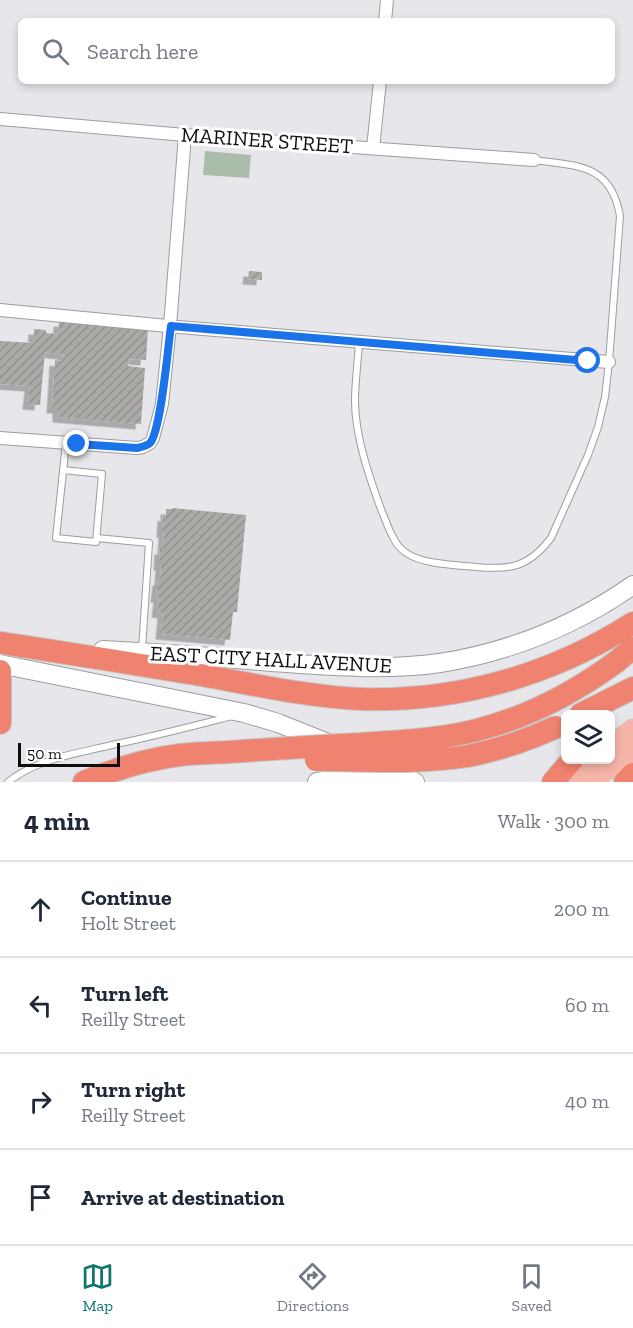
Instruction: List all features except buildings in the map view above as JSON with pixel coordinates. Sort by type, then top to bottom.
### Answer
[{"type":"highway","points":[[0,650],[139,664],[323,695],[380,699],[447,693],[516,679],[578,655],[633,623]]},
{"type":"highway","points":[[84,782],[118,769],[181,755],[402,741],[476,730],[523,715],[556,700],[584,685],[633,648]]},
{"type":"highway","points":[[0,671],[0,723]]},
{"type":"highway","points":[[589,710],[633,688]]},
{"type":"highway","points":[[615,712],[633,694]]},
{"type":"highway","points":[[228,752],[303,760],[428,760],[489,751],[561,725]]},
{"type":"highway","points":[[553,782],[568,764]]},
{"type":"highway","points":[[625,782],[633,774]]},
{"type":"main road","name":"EAST CITY HALL AVENUE","points":[[0,650],[142,652],[348,667],[392,667],[440,663],[532,639],[579,617],[633,585]]},
{"type":"main road","name":"EAST CITY HALL AVENUE","points":[[0,650],[278,723],[415,782]]},
{"type":"main road","points":[[615,742],[633,729]]},
{"type":"main road","points":[[592,782],[633,749]]},
{"type":"main road","points":[[571,782],[589,764]]},
{"type":"main road","points":[[317,782],[345,778],[387,782]]},
{"type":"street","points":[[385,18],[387,0]]},
{"type":"street","points":[[373,148],[380,84]]},
{"type":"street","name":"MARINER STREET","points":[[0,119],[534,160]]},
{"type":"street","points":[[0,438],[137,448],[150,443],[162,404],[171,326],[185,135]]},
{"type":"street","points":[[0,310],[609,362]]},
{"type":"lane","points":[[359,342],[355,401],[361,444],[376,495],[392,536],[405,553],[416,559],[495,569],[518,565],[542,550],[550,538],[588,455],[605,398],[620,216],[612,191],[593,171],[582,167],[534,160]]},
{"type":"lane","points":[[63,470],[102,474],[96,542],[56,538],[63,470],[71,444]]},
{"type":"lane","points":[[97,538],[149,543],[142,652]]},
{"type":"lane","points":[[8,782],[30,769],[79,752],[244,713]]},
{"type":"green space","points":[[205,151],[251,155],[249,178],[203,175]]},
{"type":"route","points":[[77,444],[137,448],[150,443],[162,404],[171,326],[588,361]]}]
